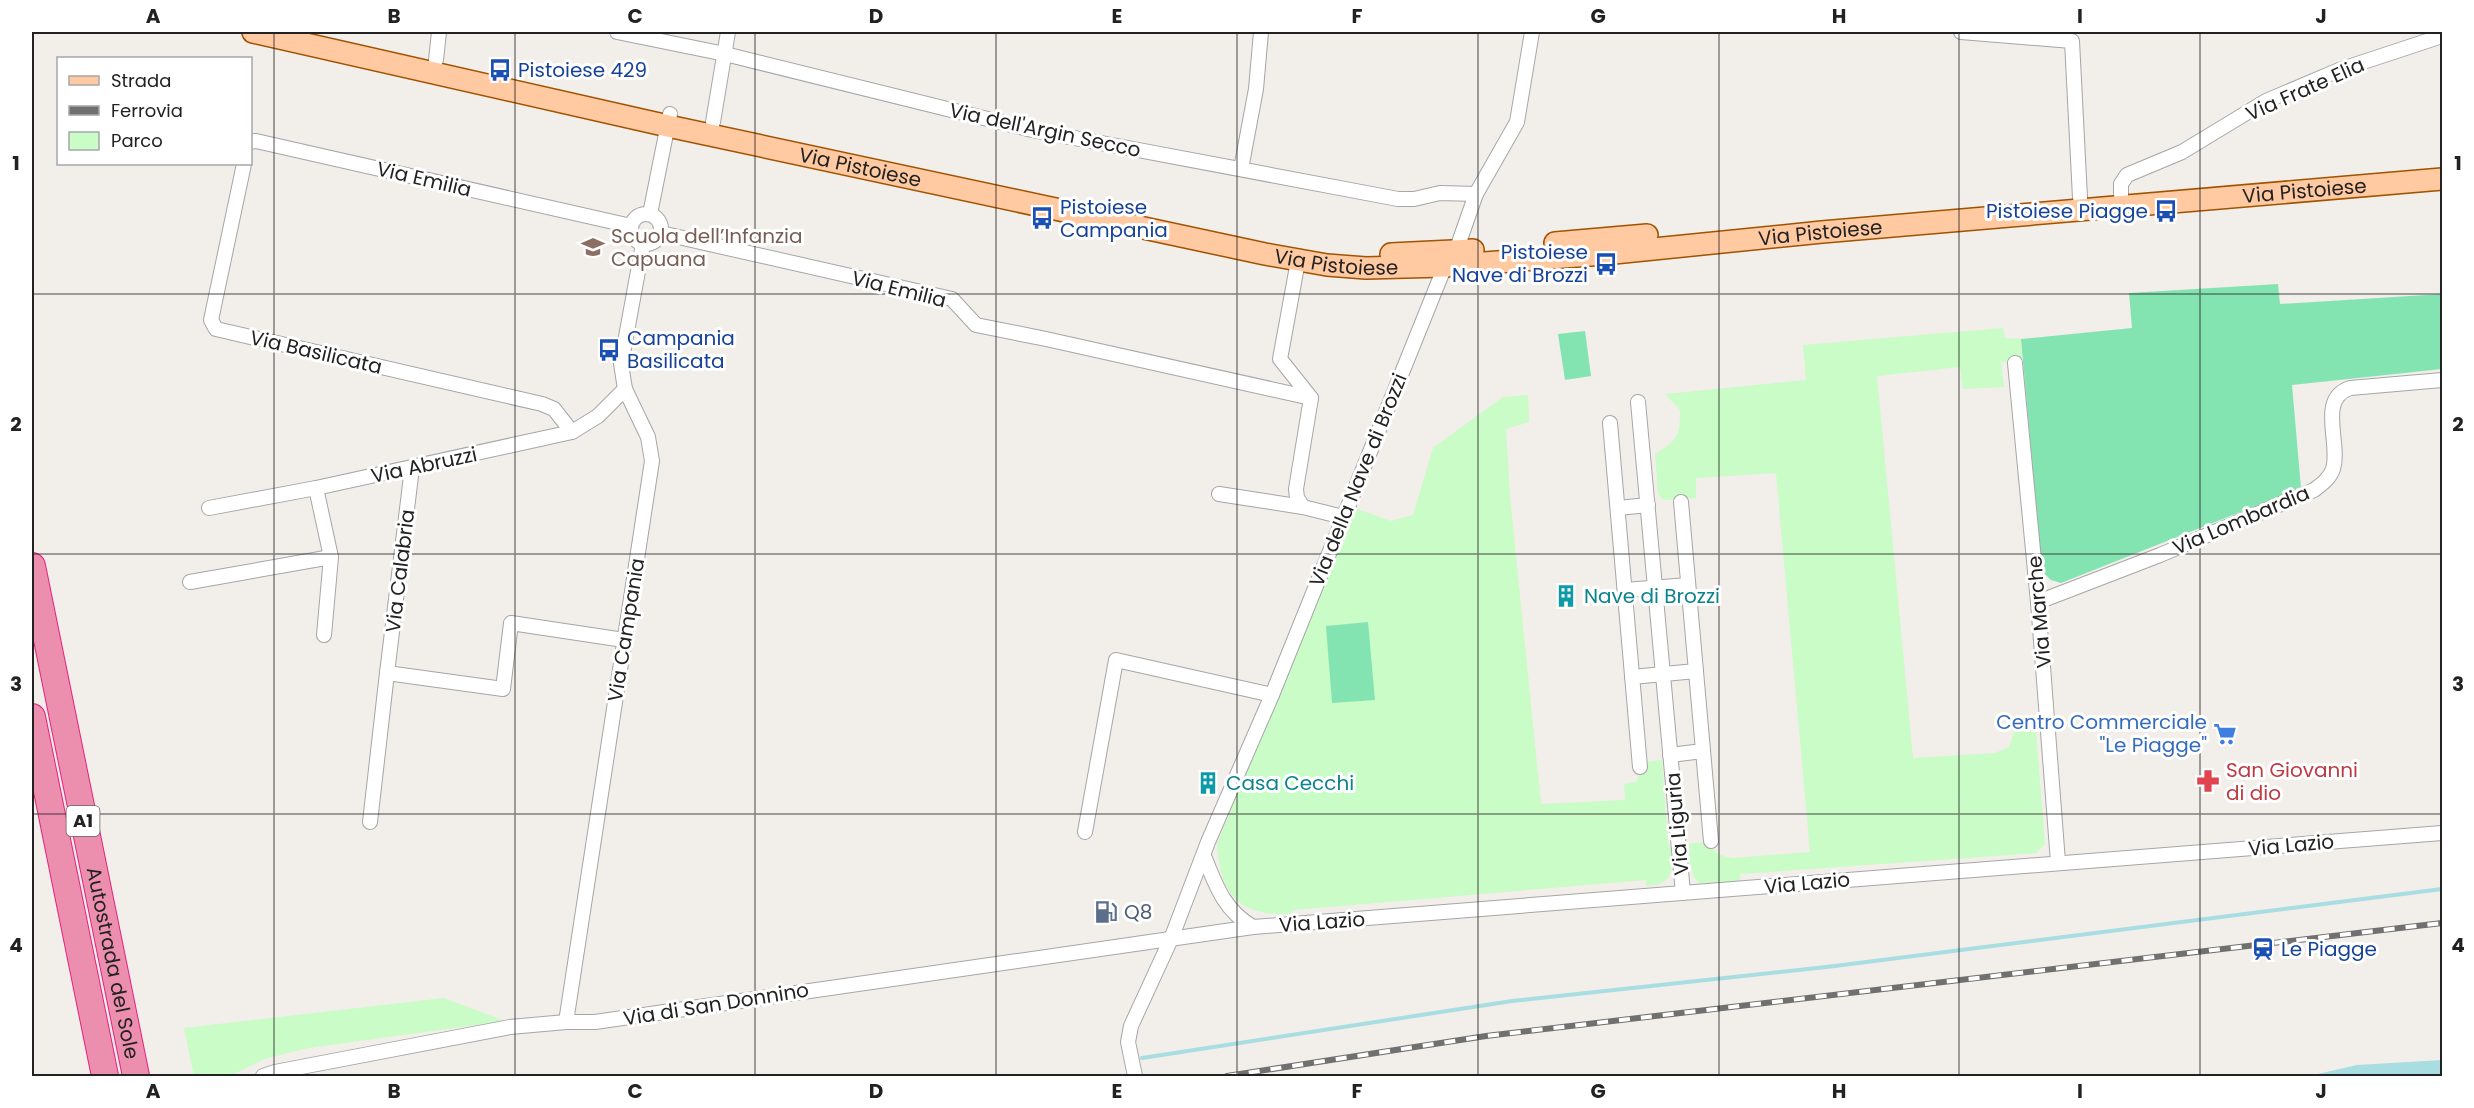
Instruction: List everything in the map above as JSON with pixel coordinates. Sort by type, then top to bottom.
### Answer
[{"type":"highway","name":"Autostrada del Sole","points":[[32,566],[136,1077]]},
{"type":"highway","name":"Autostrada del Sole","points":[[32,717],[105,1077]]},
{"type":"main road","name":"Via Pistoiese","points":[[253,32],[669,120],[1298,261],[1366,268],[2080,198],[2442,167]]},
{"type":"main road","name":"Via Pistoiese","points":[[301,32],[436,60],[669,120],[713,122],[1300,248],[1366,255],[1450,259],[2442,178]]},
{"type":"street","points":[[436,60],[439,32]]},
{"type":"street","name":"Via dell'Argin Secco","points":[[617,32],[725,54],[1032,130],[1398,199],[1414,199],[1440,193],[1476,194]]},
{"type":"street","points":[[713,122],[728,32]]},
{"type":"street","points":[[1241,169],[1256,89],[1261,32]]},
{"type":"street","name":"Via della Nave di Brozzi","points":[[1134,1071],[1128,1042],[1131,1026],[1171,939],[1476,194],[1517,122],[1532,32]]},
{"type":"street","points":[[1961,32],[2072,41],[2080,198]]},
{"type":"street","name":"Via Frate Elia","points":[[2121,195],[2121,184],[2127,175],[2182,152],[2266,101],[2340,70],[2442,36]]},
{"type":"street","points":[[650,214],[669,120]]},
{"type":"street","name":"Via Emilia","points":[[252,142],[631,226]]},
{"type":"street","name":"Via Basilicata","points":[[244,165],[211,320],[216,329],[542,404],[554,409],[572,432]]},
{"type":"street","points":[[650,214],[658,219],[661,233],[652,243],[644,244],[633,235],[631,226],[636,218],[650,214]]},
{"type":"street","name":"Via Emilia","points":[[661,233],[952,299],[976,325],[1270,388],[1311,399]]},
{"type":"street","name":"Via Campania","points":[[566,1022],[652,461],[648,437],[625,389],[621,375],[622,353],[644,244]]},
{"type":"street","points":[[1298,261],[1281,359],[1311,399],[1296,489],[1297,498],[1303,507]]},
{"type":"street","name":"Via Marche","points":[[2015,363],[2038,602],[2058,862]]},
{"type":"street","name":"Via Lombardia","points":[[2038,602],[2160,555],[2314,490],[2324,482],[2333,468],[2332,404],[2335,397],[2344,390],[2442,380]]},
{"type":"street","name":"Via Abruzzi","points":[[209,508],[412,468],[572,432],[598,416],[625,389]]},
{"type":"street","name":"Via Liguria","points":[[1638,402],[1683,893]]},
{"type":"street","name":"Via Liguria","points":[[1610,423],[1640,767]]},
{"type":"street","name":"Via Calabria","points":[[370,822],[412,468]]},
{"type":"street","points":[[316,488],[331,557],[324,635]]},
{"type":"street","points":[[1219,494],[1303,507],[1343,517]]},
{"type":"street","name":"Via Liguria","points":[[1681,502],[1711,841]]},
{"type":"street","points":[[1617,508],[1648,505]]},
{"type":"street","points":[[190,582],[331,557]]},
{"type":"street","points":[[1625,590],[1688,585]]},
{"type":"street","points":[[387,673],[503,689],[511,623],[624,640]]},
{"type":"street","points":[[1085,832],[1116,660],[1272,695]]},
{"type":"street","points":[[1632,677],[1696,670]]},
{"type":"street","name":"Via Liguria","points":[[1670,754],[1703,751]]},
{"type":"street","name":"Via Lazio","points":[[1171,939],[1253,927],[2442,832]]},
{"type":"street","points":[[1204,856],[1233,914],[1253,927]]},
{"type":"street","name":"Via di San Donnino","points":[[263,1077],[286,1070],[510,1028],[566,1022],[595,1022],[1171,939]]},
{"type":"green space","points":[[2278,284],[2280,304],[2442,294],[2442,369],[2292,385],[2301,488],[2061,583],[2051,580],[2042,571],[2021,339],[2132,328],[2129,293]]},
{"type":"green space","points":[[2003,328],[2005,338],[2021,339],[2022,361],[2001,362],[2004,387],[1963,389],[1960,367],[1877,376],[1913,758],[1995,753],[2009,747],[2015,730],[2036,730],[2045,844],[2036,853],[1740,874],[1740,881],[1699,883],[1693,876],[1691,864],[1672,866],[1664,882],[1651,886],[1646,886],[1646,880],[1293,910],[1290,914],[1257,911],[1245,906],[1235,898],[1222,876],[1217,844],[1354,508],[1391,521],[1413,515],[1433,448],[1503,397],[1528,395],[1529,422],[1506,429],[1510,496],[1541,804],[1625,800],[1624,784],[1636,782],[1644,762],[1662,760],[1668,845],[1709,842],[1718,854],[1733,858],[1810,852],[1776,473],[1696,478],[1696,498],[1663,500],[1658,493],[1655,454],[1669,445],[1676,437],[1680,419],[1680,410],[1665,394],[1806,380],[1803,345]]},
{"type":"green space","points":[[1585,331],[1591,376],[1565,380],[1558,334]]},
{"type":"green space","points":[[1368,622],[1375,700],[1332,703],[1326,626]]},
{"type":"green space","points":[[444,998],[505,1021],[308,1048],[264,1059],[230,1076],[194,1076],[184,1028]]},
{"type":"water","points":[[2442,1060],[2442,1076],[2309,1076],[2357,1065]]},
{"type":"waterway","points":[[1142,1058],[1512,1001],[1835,966],[2442,889]]},
{"type":"railway","points":[[1227,1076],[1486,1036],[2442,923]]},
{"type":"place","name":"Pistoiese 429","points":[[500,70]]},
{"type":"place","name":"Pistoiese Piagge","points":[[2166,211]]},
{"type":"place","name":"Pistoiese Campania","points":[[1042,218]]},
{"type":"place","name":"Scuola dell’Infanzia Capuana","points":[[593,247]]},
{"type":"place","name":"Pistoiese Nave di Brozzi","points":[[1606,264]]},
{"type":"place","name":"Campania Basilicata","points":[[609,350]]},
{"type":"place","name":"Nave di Brozzi","points":[[1566,596]]},
{"type":"place","name":"Centro Commerciale \"Le Piagge\"","points":[[2225,734]]},
{"type":"place","name":"San Giovanni di dio","points":[[2208,781]]},
{"type":"place","name":"Casa Cecchi","points":[[1208,783]]},
{"type":"place","name":"Q8","points":[[1106,912]]},
{"type":"place","name":"Le Piagge","points":[[2263,949]]}]
